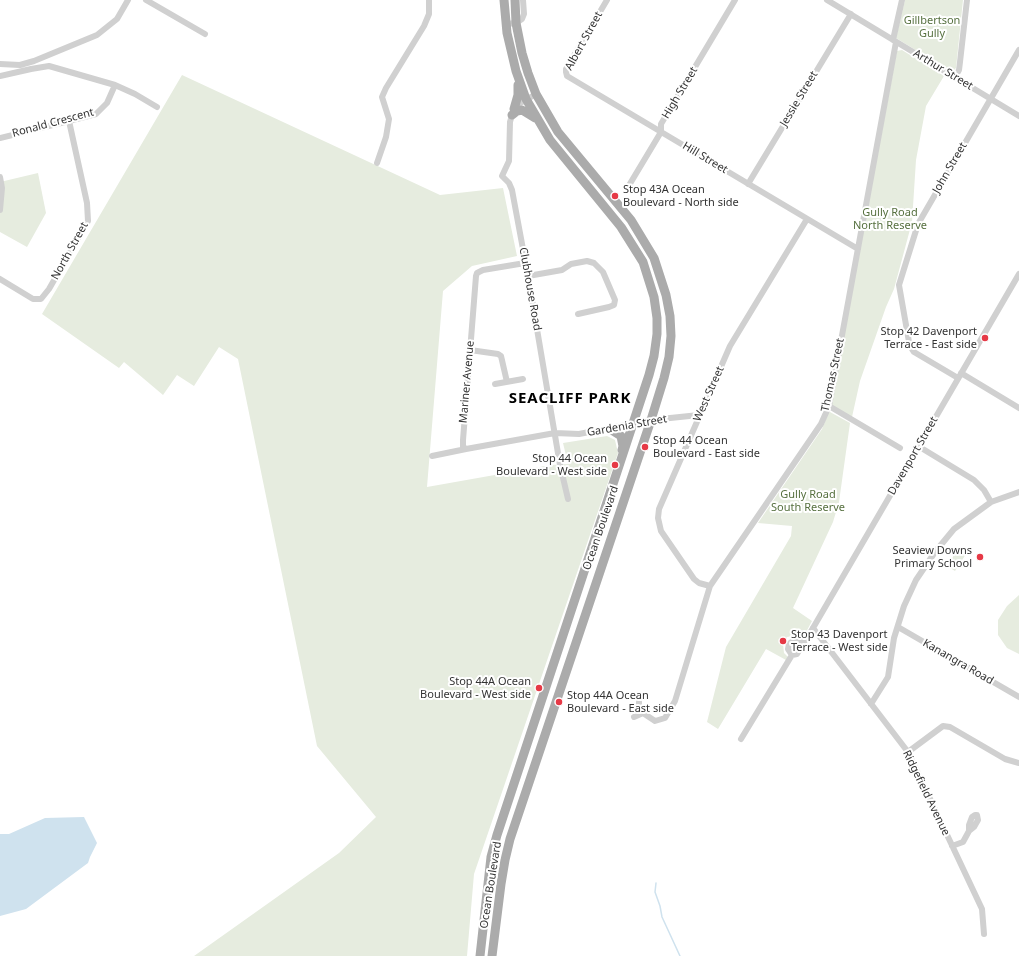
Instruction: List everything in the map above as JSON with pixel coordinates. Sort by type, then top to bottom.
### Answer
[{"type":"main road","name":"Ocean Boulevard","points":[[480,956],[492,856],[497,834],[653,362],[657,334],[657,318],[654,297],[642,262],[625,233],[550,140],[526,99],[518,76],[506,24],[504,0]]},
{"type":"main road","name":"Ocean Boulevard","points":[[492,956],[503,872],[510,839],[616,520],[651,420],[664,378],[670,336],[670,316],[666,295],[654,258],[631,220],[558,132],[536,94],[528,73],[516,23],[515,0]]},
{"type":"main road","points":[[518,76],[518,95],[513,112],[522,110],[538,120]]},
{"type":"main road","points":[[610,429],[621,436],[623,441],[620,465]]},
{"type":"main road","points":[[596,536],[602,523],[610,514],[613,513],[616,520]]},
{"type":"street","points":[[0,64],[20,65],[97,35],[117,19],[128,0]]},
{"type":"street","points":[[146,0],[205,34]]},
{"type":"street","points":[[377,163],[386,137],[389,119],[382,97],[424,26],[429,14],[429,0]]},
{"type":"street","points":[[506,24],[520,22],[524,17],[523,0]]},
{"type":"street","name":"Albert Street","points":[[572,79],[567,76],[566,69],[607,0]]},
{"type":"street","name":"High Street","points":[[628,187],[661,132],[661,124],[735,0]]},
{"type":"street","name":"Arthur Street","points":[[827,0],[1019,116]]},
{"type":"street","name":"Thomas Street","points":[[643,713],[655,720],[665,718],[675,701],[710,586],[820,424],[828,406],[858,249],[902,0]]},
{"type":"street","points":[[955,77],[959,70],[967,0]]},
{"type":"street","name":"Jessie Street","points":[[748,184],[851,14]]},
{"type":"street","name":"John Street","points":[[1019,50],[918,224],[899,285],[909,342],[914,352],[960,375],[1019,408]]},
{"type":"street","points":[[50,66],[51,54]]},
{"type":"street","points":[[0,76],[50,66],[115,85],[135,94],[157,107]]},
{"type":"street","name":"Hill Street","points":[[572,79],[858,249]]},
{"type":"street","name":"Ronald Crescent","points":[[0,138],[69,122],[96,114],[107,103],[115,85]]},
{"type":"street","points":[[513,112],[517,105],[536,94]]},
{"type":"street","name":"Clubhouse Road","points":[[513,112],[510,122],[508,161],[502,176],[509,183],[512,190],[568,499]]},
{"type":"street","name":"North Street","points":[[0,279],[33,299],[41,299],[49,289],[88,222],[87,203],[69,122]]},
{"type":"street","points":[[0,177],[2,188],[0,210]]},
{"type":"street","name":"West Street","points":[[710,586],[699,583],[694,579],[661,531],[658,518],[659,509],[699,414],[730,346],[807,219]]},
{"type":"street","points":[[528,276],[562,270],[571,264],[587,261],[594,263],[603,272],[615,300],[614,305],[578,314]]},
{"type":"street","name":"Mariner Avenue","points":[[466,449],[463,447],[463,440],[476,276],[477,273],[483,270],[525,263]]},
{"type":"street","name":"Davenport Street","points":[[741,739],[792,655],[797,654],[813,628],[1019,274]]},
{"type":"street","points":[[470,350],[498,354],[501,356],[507,382]]},
{"type":"street","points":[[495,384],[522,379]]},
{"type":"street","points":[[828,406],[900,448]]},
{"type":"street","name":"Gardenia Street","points":[[555,433],[579,434],[651,420],[699,414]]},
{"type":"street","points":[[432,456],[555,433]]},
{"type":"street","points":[[918,446],[974,480],[984,490],[991,502]]},
{"type":"street","points":[[870,704],[888,678],[894,638],[904,606],[916,580],[935,552],[954,529],[991,502],[1019,492]]},
{"type":"street","name":"Kanangra Road","points":[[898,627],[1019,697]]},
{"type":"street","name":"Ridgefield Avenue","points":[[813,628],[908,752],[982,909],[984,934]]},
{"type":"street","name":"Davenport Street","points":[[792,655],[788,649],[789,644],[793,641],[806,639]]},
{"type":"street","points":[[634,717],[643,713],[640,709],[639,702]]},
{"type":"street","points":[[908,752],[942,726],[950,727],[1005,759],[1019,763]]},
{"type":"street","points":[[952,846],[963,842],[969,831]]},
{"type":"green space","name":"Gillbertson Gully","points":[[905,0],[963,0],[956,68],[954,70],[950,71],[896,38]]},
{"type":"green space","name":"Gully Road North Reserve","points":[[902,50],[944,76],[926,106],[916,160],[912,222],[894,289],[886,307],[860,381],[852,417],[831,405],[897,51]]},
{"type":"green space","points":[[182,75],[440,195],[503,188],[517,256],[472,266],[443,291],[427,487],[551,465],[568,464],[563,443],[607,436],[615,440],[618,453],[474,874],[467,956],[194,956],[339,853],[376,817],[317,746],[238,359],[219,347],[194,386],[177,375],[163,395],[124,362],[119,368],[42,314]]},
{"type":"green space","points":[[38,173],[46,213],[27,247],[0,232],[0,182]]},
{"type":"green space","name":"Gully Road South Reserve","points":[[830,412],[850,423],[839,502],[833,522],[793,608],[812,621],[805,634],[787,637],[783,644],[784,653],[788,657],[786,660],[766,649],[718,729],[707,722],[726,647],[791,536],[792,526],[758,523],[822,429]]},
{"type":"green space","points":[[958,549],[966,554],[955,571],[947,566]]},
{"type":"green space","points":[[1019,595],[1019,654],[1007,648],[998,635],[998,620],[1007,606]]},
{"type":"water","points":[[84,817],[97,843],[88,863],[26,909],[0,916],[0,834],[9,834],[45,818]]},
{"type":"waterway","points":[[656,883],[655,892],[662,917],[680,956]]},
{"type":"place","name":"Stop 43A Ocean Boulevard - North side","points":[[615,196]]},
{"type":"place","name":"Stop 42 Davenport Terrace - East side","points":[[985,338]]},
{"type":"place","name":"Stop 44 Ocean Boulevard - East side","points":[[645,447]]},
{"type":"place","name":"Stop 44 Ocean Boulevard - West side","points":[[615,465]]},
{"type":"place","name":"Seaview Downs Primary School","points":[[980,557]]},
{"type":"place","name":"Stop 43 Davenport Terrace - West side","points":[[783,641]]},
{"type":"place","name":"Stop 44A Ocean Boulevard - West side","points":[[539,688]]},
{"type":"place","name":"Stop 44A Ocean Boulevard - East side","points":[[559,702]]},
{"type":"district","name":"SEACLIFF PARK","points":[[570,399]]}]
